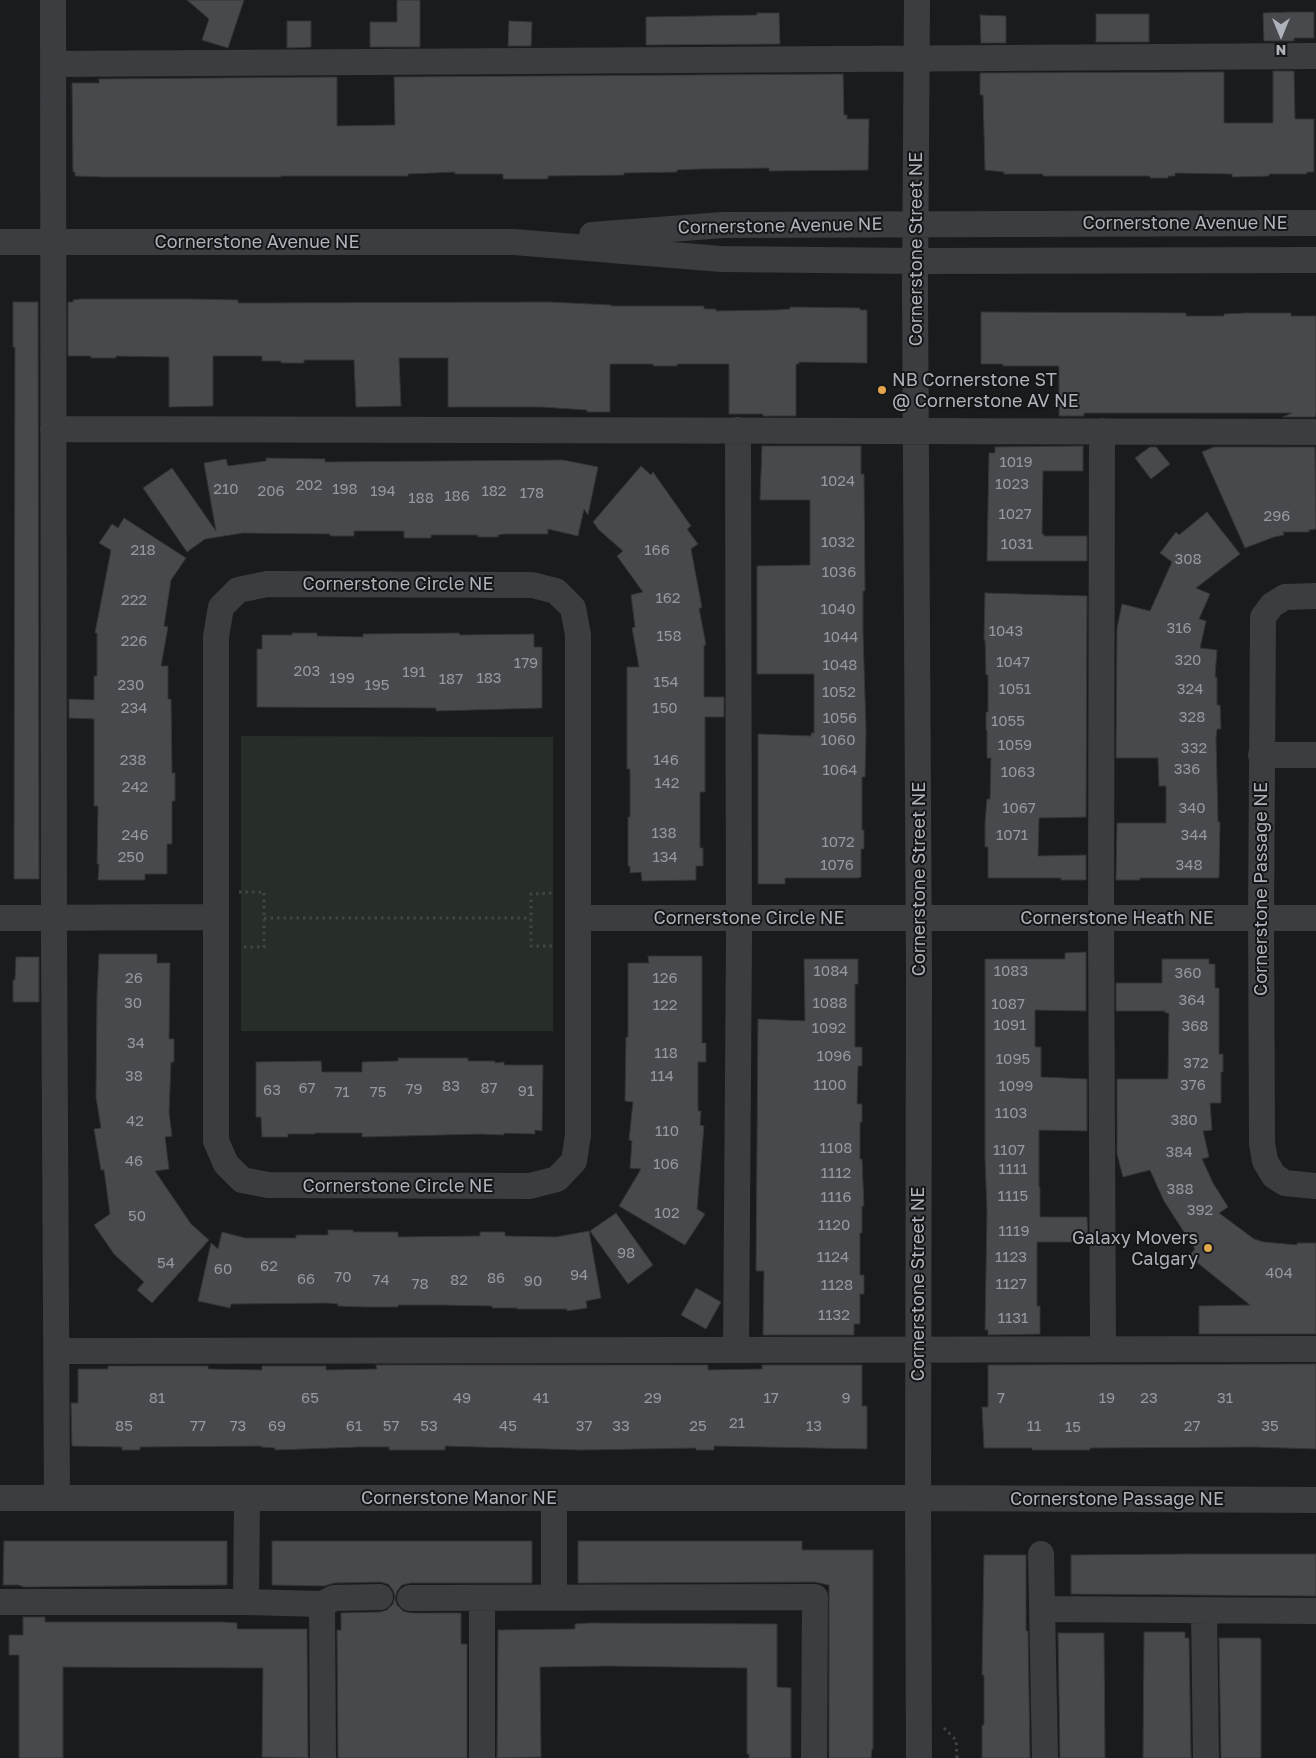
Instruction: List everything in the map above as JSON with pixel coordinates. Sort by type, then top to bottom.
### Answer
[{"type":"street","points":[[53,0],[57,1498]]},
{"type":"street","name":"Cornerstone Street NE","points":[[917,0],[915,261],[919,918],[919,1758]]},
{"type":"street","points":[[53,64],[1316,56]]},
{"type":"street","name":"Cornerstone Avenue NE","points":[[0,242],[514,242],[723,225],[1316,224]]},
{"type":"street","name":"Cornerstone Avenue NE","points":[[514,242],[722,259],[915,261],[1316,260]]},
{"type":"street","points":[[53,430],[1316,432]]},
{"type":"street","points":[[736,1350],[738,430]]},
{"type":"street","points":[[1102,431],[1101,918],[1103,1350]]},
{"type":"street","name":"Cornerstone Circle NE","points":[[267,584],[532,585],[556,591],[573,608],[578,635],[579,918],[578,1135],[574,1162],[557,1179],[530,1186],[268,1185],[242,1180],[226,1164],[216,1141],[216,637],[221,608],[238,590],[267,584]]},
{"type":"street","name":"Cornerstone Passage NE","points":[[1316,596],[1285,598],[1272,605],[1263,617],[1261,755],[1262,1143],[1265,1162],[1274,1176],[1285,1183],[1316,1186]]},
{"type":"street","points":[[1261,755],[1316,755]]},
{"type":"street","points":[[0,918],[216,917]]},
{"type":"street","name":"Cornerstone Circle NE","points":[[579,918],[919,918]]},
{"type":"street","name":"Cornerstone Heath NE","points":[[919,918],[1316,918]]},
{"type":"street","points":[[57,1351],[1316,1350]]},
{"type":"street","name":"Cornerstone Manor NE","points":[[0,1498],[918,1498]]},
{"type":"street","points":[[246,1602],[247,1498]]},
{"type":"street","points":[[554,1498],[554,1597]]},
{"type":"street","name":"Cornerstone Passage NE","points":[[918,1498],[1316,1500]]},
{"type":"street","points":[[1042,1554],[1045,1758]]},
{"type":"street","points":[[410,1598],[815,1596],[814,1758]]},
{"type":"street","points":[[0,1602],[246,1602],[322,1604],[334,1598],[380,1597]]},
{"type":"street","points":[[482,1598],[482,1758]]},
{"type":"street","points":[[322,1604],[323,1758]]},
{"type":"street","points":[[1042,1609],[1316,1611]]},
{"type":"street","points":[[1204,1610],[1206,1758]]},
{"type":"path","points":[[238,892],[264,892],[264,947],[238,947]]},
{"type":"path","points":[[558,893],[531,894],[531,946],[558,946]]},
{"type":"path","points":[[264,918],[531,918]]},
{"type":"path","points":[[956,1740],[956,1758]]},
{"type":"shaded area","points":[[241,736],[553,737],[553,1031],[241,1031]]},
{"type":"building","points":[[187,0],[244,0],[228,48],[202,40],[209,19]]},
{"type":"building","points":[[397,0],[420,0],[420,47],[370,47],[370,22],[397,22]]},
{"type":"building","points":[[1314,12],[1314,38],[1294,38],[1294,41],[1264,41],[1263,13]]},
{"type":"building","points":[[757,13],[779,13],[780,44],[646,45],[646,17],[757,15]]},
{"type":"building","points":[[1096,14],[1149,14],[1149,42],[1096,42]]},
{"type":"building","points":[[980,15],[1006,16],[1006,43],[981,43]]},
{"type":"building","points":[[287,21],[311,21],[311,47],[287,48]]},
{"type":"building","points":[[509,21],[532,22],[531,46],[508,46]]},
{"type":"building","points":[[1273,71],[1294,71],[1295,119],[1314,119],[1314,172],[1307,172],[1307,174],[1269,174],[1269,176],[1232,177],[1232,174],[1175,173],[1175,176],[1168,176],[1168,178],[1150,178],[1150,176],[1043,176],[1043,174],[1004,174],[1004,172],[985,170],[983,95],[980,95],[980,73],[1224,72],[1224,123],[1273,123]]},
{"type":"building","points":[[843,74],[844,115],[847,115],[847,119],[869,119],[868,170],[769,171],[769,168],[699,169],[677,170],[677,172],[624,173],[624,175],[548,176],[548,179],[503,179],[503,174],[455,174],[455,172],[408,174],[408,176],[103,177],[75,176],[75,172],[73,172],[72,83],[99,83],[99,79],[337,77],[337,126],[395,125],[394,77]]},
{"type":"building","points":[[80,299],[238,300],[238,303],[549,302],[611,306],[704,306],[704,309],[716,309],[716,311],[776,310],[790,309],[790,307],[860,308],[860,310],[867,310],[867,363],[799,362],[799,364],[796,364],[796,416],[729,414],[729,364],[653,366],[653,364],[610,364],[610,412],[587,412],[587,410],[542,407],[448,407],[448,358],[399,358],[401,406],[356,407],[354,360],[304,360],[304,363],[281,363],[281,361],[262,361],[262,356],[213,356],[213,406],[169,407],[169,357],[116,356],[116,358],[91,358],[91,356],[68,356],[68,302]]},
{"type":"building","points":[[13,302],[38,302],[39,879],[14,879],[15,347],[13,347]]},
{"type":"building","points":[[981,312],[1186,313],[1186,316],[1291,313],[1291,316],[1316,316],[1315,417],[1283,417],[1292,413],[1084,413],[1084,416],[1059,416],[1059,366],[981,364]]},
{"type":"building","points":[[762,446],[861,446],[861,474],[864,474],[865,591],[863,591],[863,633],[866,730],[865,777],[862,777],[864,849],[861,849],[861,877],[858,878],[785,878],[785,884],[758,884],[758,734],[811,736],[811,733],[814,733],[814,674],[757,674],[757,566],[810,565],[810,500],[760,500]]},
{"type":"building","points":[[1083,446],[1083,471],[1043,471],[1042,534],[1044,536],[1087,536],[1087,561],[987,561],[989,453],[995,453],[995,447]]},
{"type":"building","points":[[1150,447],[1156,447],[1170,464],[1151,479],[1135,458]]},
{"type":"building","points":[[1214,447],[1315,447],[1316,529],[1309,530],[1309,532],[1283,532],[1284,535],[1245,548],[1202,452]]},
{"type":"building","points":[[266,458],[325,459],[325,462],[563,460],[598,467],[588,515],[584,509],[578,536],[548,529],[548,534],[504,534],[498,535],[498,537],[431,535],[431,538],[404,538],[404,531],[354,531],[354,536],[243,533],[205,539],[187,552],[143,488],[172,468],[216,531],[204,463],[226,459],[228,466],[266,461]]},
{"type":"building","points":[[641,466],[651,475],[653,472],[691,526],[687,529],[698,544],[691,549],[702,608],[699,608],[706,645],[704,645],[704,697],[724,697],[724,717],[705,717],[705,792],[700,792],[700,848],[703,848],[703,866],[696,866],[696,880],[642,881],[641,872],[630,873],[630,866],[628,866],[630,769],[627,769],[627,667],[639,667],[632,628],[635,627],[631,595],[643,592],[617,556],[623,551],[599,530],[593,522]]},
{"type":"building","points":[[1207,512],[1240,554],[1196,588],[1210,594],[1199,619],[1206,621],[1200,648],[1217,650],[1215,677],[1217,677],[1217,705],[1220,705],[1221,729],[1217,729],[1216,739],[1218,822],[1220,822],[1219,878],[1140,878],[1140,880],[1116,880],[1117,823],[1166,823],[1166,786],[1159,786],[1158,758],[1116,758],[1117,628],[1122,604],[1150,611],[1172,562],[1160,553],[1176,532],[1179,535]]},
{"type":"building","points":[[124,518],[186,558],[171,580],[164,626],[168,627],[161,666],[168,666],[168,699],[171,699],[172,773],[175,773],[175,801],[172,801],[172,844],[167,844],[167,874],[145,874],[145,880],[98,880],[98,806],[94,806],[94,719],[69,718],[69,699],[94,700],[94,676],[97,676],[97,633],[95,633],[111,550],[99,543],[112,524],[118,528]]},
{"type":"building","points":[[985,593],[1087,596],[1086,817],[1039,818],[1038,856],[1086,855],[1086,880],[988,878],[988,847],[985,847],[985,823],[987,799],[990,799],[991,758],[987,758],[986,712],[988,712],[988,675],[986,675],[984,640]]},
{"type":"building","points":[[292,633],[317,633],[317,636],[363,637],[363,634],[534,634],[534,647],[542,647],[542,708],[436,711],[436,708],[257,707],[257,649],[262,649],[262,635],[292,635]]},
{"type":"building","points":[[1086,952],[1086,1011],[1035,1010],[1035,1047],[1041,1047],[1041,1077],[1087,1079],[1087,1131],[1039,1130],[1039,1187],[1040,1217],[1087,1217],[1088,1242],[1037,1242],[1037,1306],[1040,1306],[1040,1334],[988,1335],[988,1330],[985,1330],[987,1212],[985,1157],[985,959],[1065,959],[1065,953]]},
{"type":"building","points":[[99,954],[157,954],[157,963],[170,963],[169,1039],[174,1039],[174,1062],[171,1062],[169,1112],[172,1136],[165,1137],[169,1169],[155,1171],[191,1224],[209,1240],[152,1303],[137,1290],[144,1282],[114,1254],[94,1225],[110,1214],[104,1170],[101,1170],[94,1129],[101,1128],[96,1097]]},
{"type":"building","points":[[648,956],[702,956],[702,1043],[706,1043],[706,1062],[698,1062],[698,1111],[701,1111],[700,1125],[704,1126],[697,1209],[705,1214],[685,1245],[619,1206],[641,1169],[630,1168],[632,1141],[629,1140],[633,1102],[625,1101],[626,1037],[628,1037],[628,963],[649,963]]},
{"type":"building","points":[[16,957],[39,957],[39,1002],[13,1002]]},
{"type":"building","points":[[804,959],[858,959],[858,984],[855,984],[855,1047],[862,1047],[862,1066],[858,1066],[857,1104],[862,1104],[860,1159],[862,1159],[864,1206],[862,1206],[862,1233],[860,1233],[860,1275],[864,1275],[864,1294],[860,1294],[860,1324],[854,1324],[854,1335],[763,1335],[764,1271],[756,1271],[758,1019],[805,1021]]},
{"type":"building","points":[[1162,959],[1209,959],[1209,964],[1215,964],[1215,988],[1219,988],[1219,1054],[1223,1054],[1221,1103],[1210,1103],[1212,1130],[1203,1131],[1209,1157],[1202,1159],[1213,1183],[1228,1207],[1219,1213],[1254,1239],[1264,1242],[1297,1245],[1297,1243],[1316,1243],[1316,1334],[1199,1334],[1199,1306],[1250,1305],[1189,1256],[1195,1249],[1164,1201],[1150,1170],[1123,1177],[1117,1154],[1117,1079],[1168,1079],[1169,1013],[1165,1013],[1165,1011],[1116,1011],[1116,983],[1162,983]]},
{"type":"building","points":[[398,1058],[468,1058],[468,1061],[504,1062],[504,1065],[543,1065],[542,1131],[535,1130],[535,1134],[504,1133],[504,1135],[362,1137],[362,1133],[315,1133],[288,1134],[288,1137],[262,1137],[261,1117],[256,1117],[256,1062],[321,1061],[322,1072],[362,1072],[362,1062],[398,1061]]},
{"type":"building","points":[[616,1213],[653,1265],[628,1284],[590,1231]]},
{"type":"building","points":[[328,1230],[398,1232],[398,1237],[480,1236],[480,1232],[505,1232],[505,1236],[556,1237],[589,1231],[601,1298],[586,1301],[587,1308],[567,1311],[567,1309],[517,1309],[492,1308],[492,1306],[442,1305],[365,1307],[338,1306],[338,1304],[327,1303],[231,1304],[230,1308],[198,1301],[211,1243],[218,1249],[222,1232],[245,1238],[296,1238],[296,1235],[328,1235]]},
{"type":"building","points":[[696,1288],[721,1302],[706,1329],[681,1315]]},
{"type":"building","points":[[1316,1364],[1316,1449],[1254,1447],[1032,1450],[1032,1448],[984,1448],[982,1407],[988,1407],[988,1365]]},
{"type":"building","points":[[376,1365],[708,1365],[708,1370],[762,1369],[762,1365],[862,1365],[862,1406],[867,1406],[867,1449],[714,1446],[714,1450],[696,1450],[696,1448],[582,1450],[445,1446],[445,1450],[389,1450],[389,1447],[358,1447],[275,1450],[275,1448],[261,1446],[140,1447],[140,1450],[122,1450],[122,1447],[72,1446],[71,1403],[78,1403],[78,1369],[108,1369],[108,1366],[208,1366],[208,1369],[262,1370],[262,1366],[326,1366],[326,1370],[377,1369]]},
{"type":"building","points":[[4,1541],[227,1541],[227,1585],[24,1587],[3,1585]]},
{"type":"building","points":[[272,1541],[532,1541],[532,1583],[410,1583],[402,1585],[397,1591],[395,1599],[397,1605],[403,1611],[410,1613],[461,1613],[461,1644],[467,1644],[467,1758],[338,1758],[337,1630],[341,1630],[341,1613],[380,1612],[387,1610],[393,1604],[395,1596],[388,1584],[380,1582],[334,1583],[324,1586],[272,1585]]},
{"type":"building","points":[[578,1541],[802,1541],[802,1550],[873,1550],[873,1749],[871,1758],[829,1758],[829,1585],[815,1582],[578,1583]]},
{"type":"building","points":[[1316,1554],[1316,1596],[1071,1594],[1071,1555]]},
{"type":"building","points":[[984,1555],[1026,1555],[1030,1758],[982,1758],[982,1725],[984,1725],[984,1675],[982,1675]]},
{"type":"building","points":[[23,1617],[45,1617],[45,1622],[223,1622],[237,1623],[237,1629],[307,1629],[308,1758],[262,1757],[263,1668],[63,1667],[63,1758],[19,1758],[19,1655],[9,1655],[9,1635],[23,1635]]},
{"type":"building","points":[[575,1624],[777,1624],[777,1687],[791,1688],[791,1758],[749,1758],[749,1754],[747,1754],[747,1668],[608,1666],[540,1667],[541,1757],[497,1758],[498,1630],[575,1629]]},
{"type":"building","points":[[1144,1632],[1185,1632],[1185,1638],[1189,1638],[1191,1758],[1143,1758]]},
{"type":"building","points":[[1058,1633],[1104,1633],[1105,1758],[1060,1758]]},
{"type":"building","points":[[1219,1638],[1260,1638],[1261,1640],[1261,1758],[1221,1758]]},
{"type":"place","name":"NB Cornerstone ST @ Cornerstone AV NE","points":[[882,390]]},
{"type":"place","name":"Galaxy Movers Calgary","points":[[1208,1248]]}]
